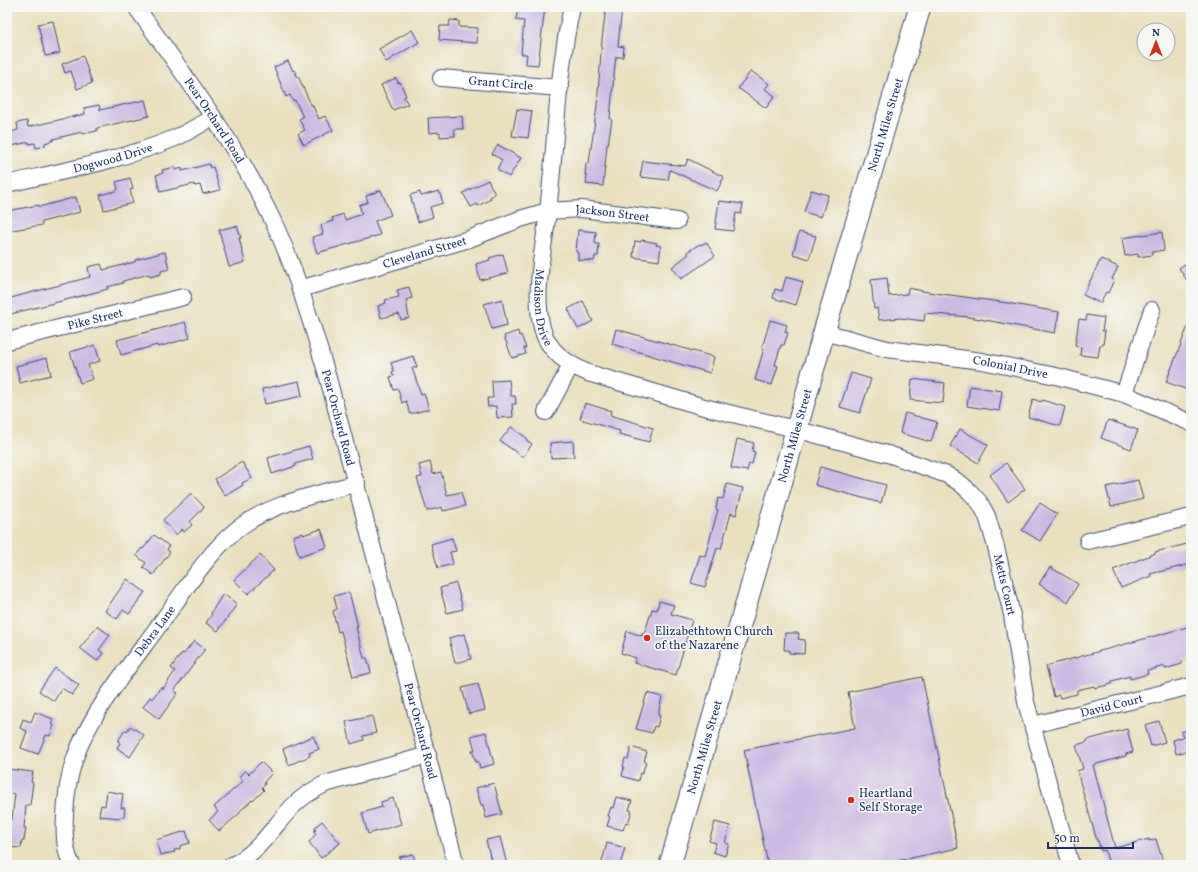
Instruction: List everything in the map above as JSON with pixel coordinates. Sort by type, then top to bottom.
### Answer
[{"type":"main road","name":"North Miles Street","points":[[670,865],[824,332],[920,7]]},
{"type":"street","name":"Pear Orchard Road","points":[[136,7],[213,117],[251,178],[270,215],[300,289],[328,378],[357,483],[456,865]]},
{"type":"street","name":"Madison Drive","points":[[572,7],[560,88],[541,270],[539,312],[542,330],[560,357],[571,365],[588,373],[704,407],[796,429]]},
{"type":"street","name":"Grant Circle","points":[[441,78],[560,88]]},
{"type":"street","name":"Dogwood Drive","points":[[7,184],[98,163],[132,153],[175,138],[213,117]]},
{"type":"street","name":"Jackson Street","points":[[548,211],[582,209],[677,221]]},
{"type":"street","name":"Cleveland Street","points":[[300,289],[469,239],[520,219],[548,211]]},
{"type":"street","name":"Pike Street","points":[[7,341],[184,297]]},
{"type":"street","points":[[1124,394],[1152,310]]},
{"type":"street","name":"Colonial Drive","points":[[824,332],[887,349],[982,361],[1056,376],[1124,394],[1191,423]]},
{"type":"street","points":[[546,412],[571,365]]},
{"type":"street","name":"Metts Court","points":[[796,429],[891,455],[934,469],[960,483],[980,503],[996,547],[1014,622],[1026,702],[1071,865]]},
{"type":"street","name":"Debra Lane","points":[[72,865],[68,853],[64,825],[66,794],[72,767],[79,746],[98,712],[178,599],[215,550],[248,521],[274,508],[357,483]]},
{"type":"street","points":[[1088,541],[1156,526],[1191,516]]},
{"type":"street","name":"David Court","points":[[1033,725],[1191,686]]},
{"type":"street","points":[[232,865],[249,855],[294,805],[308,792],[325,784],[428,755]]},
{"type":"building","points":[[518,7],[545,7],[538,65],[526,64],[527,54],[521,54],[524,21],[516,20]]},
{"type":"building","points":[[606,7],[622,7],[618,46],[624,47],[623,57],[616,57],[610,119],[612,119],[607,145],[603,186],[586,184],[587,176],[585,175],[586,163],[589,163],[597,106]]},
{"type":"building","points":[[450,20],[459,21],[459,27],[478,28],[477,43],[439,40],[440,26],[449,26]]},
{"type":"building","points":[[53,21],[60,53],[45,56],[38,24]]},
{"type":"building","points":[[412,30],[419,42],[386,62],[379,49]]},
{"type":"building","points":[[83,56],[92,83],[77,89],[71,71],[65,73],[62,64]]},
{"type":"building","points":[[288,61],[293,71],[294,70],[298,76],[319,119],[325,116],[333,130],[304,145],[298,134],[305,130],[299,119],[303,117],[295,100],[293,101],[290,95],[286,97],[274,67]]},
{"type":"building","points":[[751,71],[769,84],[765,89],[775,96],[766,108],[738,88]]},
{"type":"building","points":[[396,78],[398,83],[400,82],[406,96],[404,97],[408,104],[393,110],[381,85]]},
{"type":"building","points":[[145,100],[149,116],[97,128],[97,131],[82,134],[82,132],[53,139],[54,140],[45,143],[45,146],[36,148],[35,143],[29,144],[29,142],[7,147],[7,133],[18,130],[17,123],[27,121],[28,127],[85,114],[84,108],[99,105],[100,110]]},
{"type":"building","points":[[517,109],[532,111],[528,138],[512,136]]},
{"type":"building","points":[[462,116],[463,129],[454,129],[455,136],[440,137],[440,132],[429,133],[428,118]]},
{"type":"building","points":[[498,145],[521,158],[509,177],[498,170],[502,160],[492,154]]},
{"type":"building","points":[[688,159],[724,177],[717,191],[670,170],[668,180],[640,177],[643,161],[685,166]]},
{"type":"building","points":[[209,164],[210,168],[213,167],[220,190],[203,194],[200,185],[195,186],[194,184],[160,192],[156,175],[163,173],[162,170],[175,167],[175,170],[182,168],[182,171]]},
{"type":"building","points":[[130,178],[133,189],[130,190],[133,203],[104,210],[100,195],[116,191],[118,189],[116,182]]},
{"type":"building","points":[[488,180],[495,194],[490,197],[491,199],[478,206],[477,204],[471,207],[463,193]]},
{"type":"building","points":[[381,190],[391,215],[375,221],[380,235],[317,253],[312,237],[323,234],[321,225],[333,221],[332,218],[343,214],[345,220],[362,214],[359,205],[368,202],[366,196]]},
{"type":"building","points":[[811,190],[828,195],[821,217],[804,212]]},
{"type":"building","points":[[439,191],[443,203],[430,207],[433,217],[418,222],[410,195],[420,192],[421,196]]},
{"type":"building","points":[[76,197],[80,212],[42,222],[42,225],[7,231],[7,211],[39,205],[39,207]]},
{"type":"building","points":[[719,201],[743,204],[741,214],[736,213],[733,231],[715,229]]},
{"type":"building","points":[[237,226],[241,238],[239,238],[245,262],[229,267],[219,230]]},
{"type":"building","points":[[578,230],[596,232],[595,242],[596,244],[599,244],[598,256],[595,256],[594,261],[578,260],[578,253],[576,252]]},
{"type":"building","points":[[799,232],[816,236],[809,259],[793,254]]},
{"type":"building","points":[[1162,232],[1164,250],[1152,252],[1152,255],[1138,257],[1138,254],[1125,256],[1122,238]]},
{"type":"building","points":[[642,240],[657,243],[656,245],[661,246],[659,261],[633,257],[635,241],[641,242]]},
{"type":"building","points":[[706,242],[715,256],[681,279],[672,267],[689,254],[687,252]]},
{"type":"building","points":[[165,252],[169,269],[161,271],[161,274],[150,277],[149,274],[123,281],[123,283],[107,287],[108,289],[7,315],[7,299],[90,277],[88,267],[101,264],[103,270],[135,262],[135,260]]},
{"type":"building","points":[[503,254],[508,273],[480,280],[476,264]]},
{"type":"building","points":[[1101,259],[1118,267],[1112,279],[1114,280],[1108,293],[1106,292],[1100,303],[1083,295]]},
{"type":"building","points":[[1191,260],[1191,287],[1179,268]]},
{"type":"building","points":[[786,277],[803,282],[796,305],[773,298],[775,289],[782,291]]},
{"type":"building","points":[[887,278],[889,296],[907,294],[908,288],[1059,312],[1055,333],[969,317],[925,313],[924,321],[900,318],[879,320],[877,308],[874,309],[871,280]]},
{"type":"building","points":[[409,287],[412,298],[406,300],[409,318],[401,320],[399,314],[381,318],[378,306],[386,303],[385,300],[399,297],[397,290]]},
{"type":"building","points":[[502,299],[507,325],[492,329],[484,304]]},
{"type":"building","points":[[583,301],[593,321],[578,329],[568,309]]},
{"type":"building","points":[[1087,315],[1104,318],[1102,331],[1105,331],[1103,345],[1100,345],[1098,357],[1080,355],[1081,347],[1075,346],[1079,319],[1086,320]]},
{"type":"building","points":[[770,320],[787,325],[785,332],[788,333],[784,345],[781,345],[775,365],[778,366],[772,385],[755,380]]},
{"type":"building","points":[[1190,321],[1191,381],[1188,390],[1166,382]]},
{"type":"building","points":[[185,322],[190,338],[121,355],[117,340]]},
{"type":"building","points":[[616,329],[714,357],[710,373],[612,344]]},
{"type":"building","points":[[518,331],[519,336],[521,335],[526,348],[524,348],[526,354],[512,358],[504,336]]},
{"type":"building","points":[[95,345],[100,361],[88,365],[93,379],[80,383],[70,352]]},
{"type":"building","points":[[413,356],[417,367],[412,368],[421,394],[424,393],[429,409],[410,414],[406,401],[402,403],[398,389],[394,390],[390,377],[394,376],[391,363]]},
{"type":"building","points":[[47,358],[51,375],[20,383],[16,366]]},
{"type":"building","points":[[851,373],[871,379],[860,413],[840,407]]},
{"type":"building","points":[[912,379],[945,383],[943,403],[910,400]]},
{"type":"building","points":[[509,380],[511,396],[515,396],[516,404],[512,404],[513,417],[497,418],[496,406],[488,407],[487,398],[493,398],[492,381]]},
{"type":"building","points":[[299,381],[302,396],[265,404],[262,389]]},
{"type":"building","points":[[970,386],[1002,391],[999,411],[967,406]]},
{"type":"building","points":[[1033,399],[1041,402],[1042,400],[1065,407],[1060,426],[1028,417]]},
{"type":"building","points":[[585,403],[611,411],[610,415],[653,428],[649,442],[619,434],[620,431],[580,419]]},
{"type":"building","points":[[905,413],[937,422],[931,442],[900,433]]},
{"type":"building","points":[[1108,420],[1138,430],[1131,449],[1101,438]]},
{"type":"building","points":[[511,427],[527,438],[526,440],[532,444],[523,457],[500,441]]},
{"type":"building","points":[[960,429],[988,445],[978,463],[950,446]]},
{"type":"building","points":[[737,439],[754,443],[752,451],[755,452],[752,464],[749,464],[747,471],[731,468]]},
{"type":"building","points":[[573,441],[574,457],[551,458],[550,443]]},
{"type":"building","points":[[309,446],[313,459],[295,464],[296,466],[272,474],[268,458]]},
{"type":"building","points":[[242,462],[252,478],[242,483],[243,485],[225,496],[215,479]]},
{"type":"building","points":[[430,462],[433,474],[441,472],[447,495],[461,492],[465,506],[443,511],[442,507],[427,511],[417,478],[422,477],[419,465]]},
{"type":"building","points":[[1006,463],[1025,489],[1008,502],[990,475]]},
{"type":"building","points":[[820,467],[886,485],[881,503],[815,485]]},
{"type":"building","points":[[1138,480],[1143,499],[1111,507],[1106,487]]},
{"type":"building","points":[[727,484],[743,488],[736,515],[731,513],[721,549],[717,548],[705,587],[691,583],[700,555],[705,556],[718,510],[716,509],[718,498],[723,499]]},
{"type":"building","points":[[191,493],[204,507],[190,522],[192,525],[184,532],[182,529],[176,535],[163,520]]},
{"type":"building","points":[[1040,503],[1057,514],[1040,541],[1022,530]]},
{"type":"building","points":[[321,529],[327,547],[299,556],[293,536],[303,533],[303,535]]},
{"type":"building","points":[[154,535],[169,546],[167,550],[170,552],[153,575],[143,567],[146,563],[136,555]]},
{"type":"building","points":[[452,538],[456,551],[450,552],[453,564],[438,568],[431,544]]},
{"type":"building","points":[[1187,544],[1191,564],[1150,574],[1151,576],[1121,588],[1113,570],[1156,553],[1155,552]]},
{"type":"building","points":[[260,555],[274,570],[248,594],[234,580]]},
{"type":"building","points":[[1050,567],[1078,584],[1068,602],[1039,584]]},
{"type":"building","points":[[127,579],[145,592],[129,614],[123,610],[117,619],[105,611]]},
{"type":"building","points":[[456,583],[463,609],[447,613],[440,588]]},
{"type":"building","points":[[349,592],[364,658],[367,658],[371,673],[353,677],[341,631],[338,632],[333,611],[337,609],[334,596]]},
{"type":"building","points":[[223,594],[237,604],[218,631],[206,623]]},
{"type":"building","name":"Elizabethtown Church of the Nazarene","points":[[659,601],[674,605],[671,614],[692,620],[676,675],[634,663],[636,658],[621,653],[627,631],[642,636],[643,632],[645,632],[652,609],[657,610]]},
{"type":"building","points":[[97,626],[110,635],[99,650],[103,653],[97,661],[80,648]]},
{"type":"building","points":[[1191,626],[1191,658],[1182,661],[1182,664],[1165,669],[1164,666],[1147,671],[1148,674],[1130,679],[1130,676],[1112,681],[1112,684],[1077,690],[1077,694],[1060,698],[1059,695],[1054,697],[1046,666]]},
{"type":"building","points":[[785,633],[799,633],[798,639],[805,640],[804,654],[789,653],[789,650],[784,650]]},
{"type":"building","points":[[464,634],[471,659],[455,663],[449,638]]},
{"type":"building","points":[[194,641],[205,649],[174,691],[178,693],[159,719],[143,707],[150,697],[152,699],[161,687],[163,689],[175,671],[171,668],[182,653],[184,654]]},
{"type":"building","points":[[55,668],[79,685],[72,695],[62,688],[54,701],[39,691]]},
{"type":"building","name":"Heartland Self Storage","points":[[922,677],[958,848],[878,865],[768,865],[744,750],[855,728],[848,692]]},
{"type":"building","points":[[478,684],[485,710],[469,714],[462,688]]},
{"type":"building","points":[[647,693],[662,697],[657,727],[654,726],[652,733],[636,729]]},
{"type":"building","points":[[35,712],[53,719],[51,724],[54,725],[50,736],[46,735],[38,754],[21,748],[27,731],[20,728],[23,719],[31,722]]},
{"type":"building","points":[[372,716],[376,733],[363,736],[364,740],[351,744],[346,722]]},
{"type":"building","points":[[1159,721],[1165,742],[1151,746],[1145,725]]},
{"type":"building","points":[[130,726],[144,735],[130,757],[117,748],[120,743],[118,741],[125,730],[127,731]]},
{"type":"building","points":[[1127,729],[1133,752],[1126,754],[1126,756],[1093,765],[1115,848],[1149,839],[1149,841],[1156,839],[1163,862],[1153,865],[1109,865],[1105,850],[1101,851],[1097,841],[1077,771],[1083,769],[1076,745],[1087,742],[1087,740]]},
{"type":"building","points":[[1191,729],[1191,757],[1188,757],[1187,751],[1176,754],[1173,740],[1183,737],[1181,732]]},
{"type":"building","points":[[486,732],[494,764],[480,768],[478,761],[476,762],[472,750],[475,750],[471,736]]},
{"type":"building","points":[[313,736],[319,749],[309,753],[310,756],[289,765],[283,749]]},
{"type":"building","points":[[631,747],[647,752],[644,761],[646,762],[642,774],[640,773],[638,781],[622,776],[625,758],[628,759]]},
{"type":"building","points":[[261,762],[272,773],[264,782],[265,784],[262,788],[264,790],[219,831],[209,820],[218,812],[214,807],[243,781],[239,777],[245,770],[249,774]]},
{"type":"building","points":[[7,769],[33,772],[30,805],[26,805],[24,828],[26,828],[21,848],[7,847],[7,818],[12,819],[15,794],[7,793]]},
{"type":"building","points":[[494,783],[502,814],[486,818],[483,805],[481,805],[476,788]]},
{"type":"building","points":[[107,791],[123,794],[121,808],[125,808],[124,817],[99,816],[101,805],[105,806]]},
{"type":"building","points":[[616,797],[632,801],[629,810],[632,811],[628,823],[626,822],[623,830],[607,826],[610,817],[608,816],[611,807],[613,808]]},
{"type":"building","points":[[393,798],[401,824],[368,834],[362,813],[382,807],[381,802]]},
{"type":"building","points":[[322,821],[340,843],[321,858],[309,842],[316,834],[314,831],[316,830],[314,828]]},
{"type":"building","points":[[715,822],[730,826],[725,843],[729,844],[725,856],[713,852],[716,843],[709,841]]},
{"type":"building","points":[[186,831],[190,843],[180,846],[180,849],[174,850],[175,852],[160,855],[156,840]]},
{"type":"building","points":[[500,837],[507,865],[492,865],[486,840]]},
{"type":"building","points":[[607,843],[625,848],[620,865],[601,865]]},
{"type":"building","points":[[413,854],[416,865],[401,865],[399,857]]},
{"type":"place","name":"Elizabethtown Church of the Nazarene","points":[[647,638]]},
{"type":"place","name":"Heartland Self Storage","points":[[851,800]]}]
